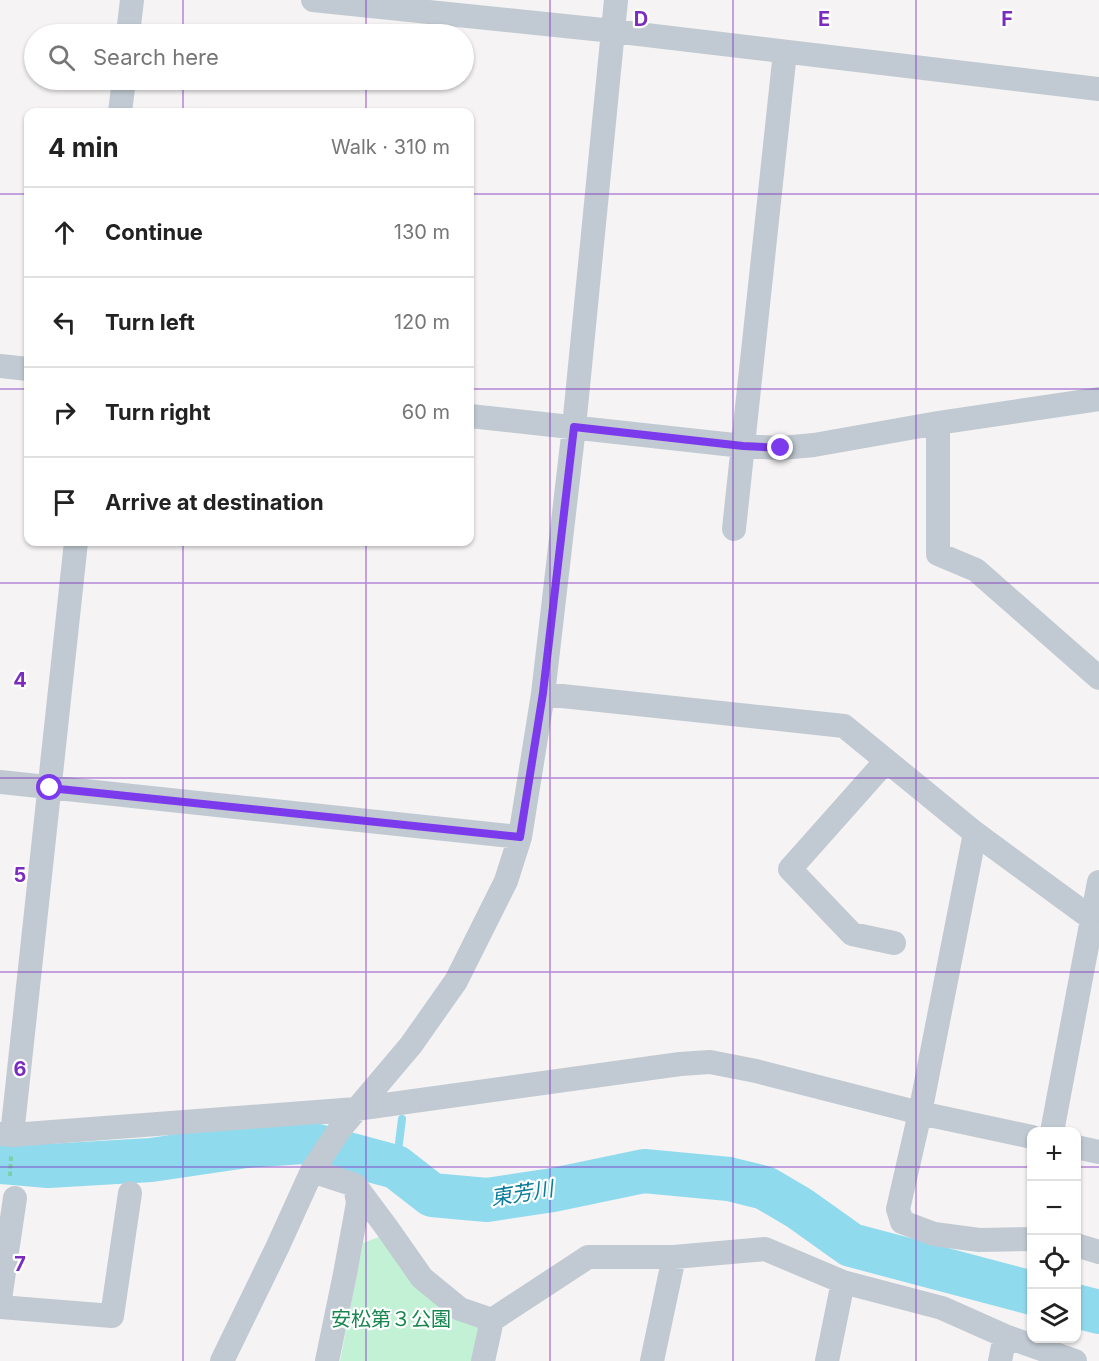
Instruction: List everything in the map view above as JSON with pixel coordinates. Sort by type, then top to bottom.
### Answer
[{"type":"street","points":[[129,24],[132,0]]},
{"type":"street","points":[[313,0],[613,31],[1099,89]]},
{"type":"street","points":[[222,1361],[315,1166],[340,1129],[411,1045],[456,981],[506,881],[520,837],[543,693],[574,427],[616,0]]},
{"type":"street","points":[[734,529],[785,51]]},
{"type":"street","points":[[120,108],[123,90]]},
{"type":"street","points":[[0,366],[24,369]]},
{"type":"street","points":[[474,416],[743,446],[781,448],[814,445],[938,423],[1099,399]]},
{"type":"street","points":[[938,423],[938,554],[976,570],[1099,678]]},
{"type":"street","points":[[76,546],[50,788],[8,1139],[356,1109],[680,1064],[710,1062],[756,1071],[920,1113],[1027,1136]]},
{"type":"street","points":[[543,693],[844,726],[975,833],[1091,918]]},
{"type":"street","points":[[886,761],[790,869],[852,934],[894,943]]},
{"type":"street","points":[[0,782],[520,837]]},
{"type":"street","points":[[975,833],[920,1113],[898,1209],[902,1222],[934,1234],[979,1240],[1027,1239]]},
{"type":"street","points":[[1053,1127],[1099,882]]},
{"type":"street","points":[[1081,1148],[1099,1152]]},
{"type":"street","points":[[315,1166],[355,1185],[422,1278],[460,1309],[492,1320]]},
{"type":"street","points":[[327,1361],[358,1203],[355,1185]]},
{"type":"street","points":[[0,1299],[13,1189]]},
{"type":"street","points":[[0,1307],[112,1316],[130,1193]]},
{"type":"street","points":[[1081,1246],[1099,1252]]},
{"type":"street","points":[[483,1361],[492,1320],[588,1257],[674,1257],[765,1249],[843,1282],[942,1308],[1005,1336],[1075,1361]]},
{"type":"street","points":[[652,1361],[674,1257]]},
{"type":"street","points":[[827,1361],[843,1282]]},
{"type":"street","points":[[1000,1361],[1005,1336]]},
{"type":"path","points":[[8,1139],[13,1189]]},
{"type":"green space","name":"安松第３公園","points":[[379,1237],[482,1328],[475,1361],[340,1361],[363,1243]]},
{"type":"waterway","points":[[396,1167],[402,1119]]},
{"type":"waterway","name":"東芳川","points":[[0,1162],[48,1166],[151,1160],[246,1146],[303,1142],[396,1167],[432,1195],[487,1200],[553,1190],[644,1171],[729,1179],[765,1188],[799,1208],[851,1245],[1027,1292]]},
{"type":"waterway","name":"東芳川","points":[[1081,1307],[1099,1312]]},
{"type":"route","points":[[50,788],[520,837],[543,693],[574,427],[743,446],[781,448]]}]
